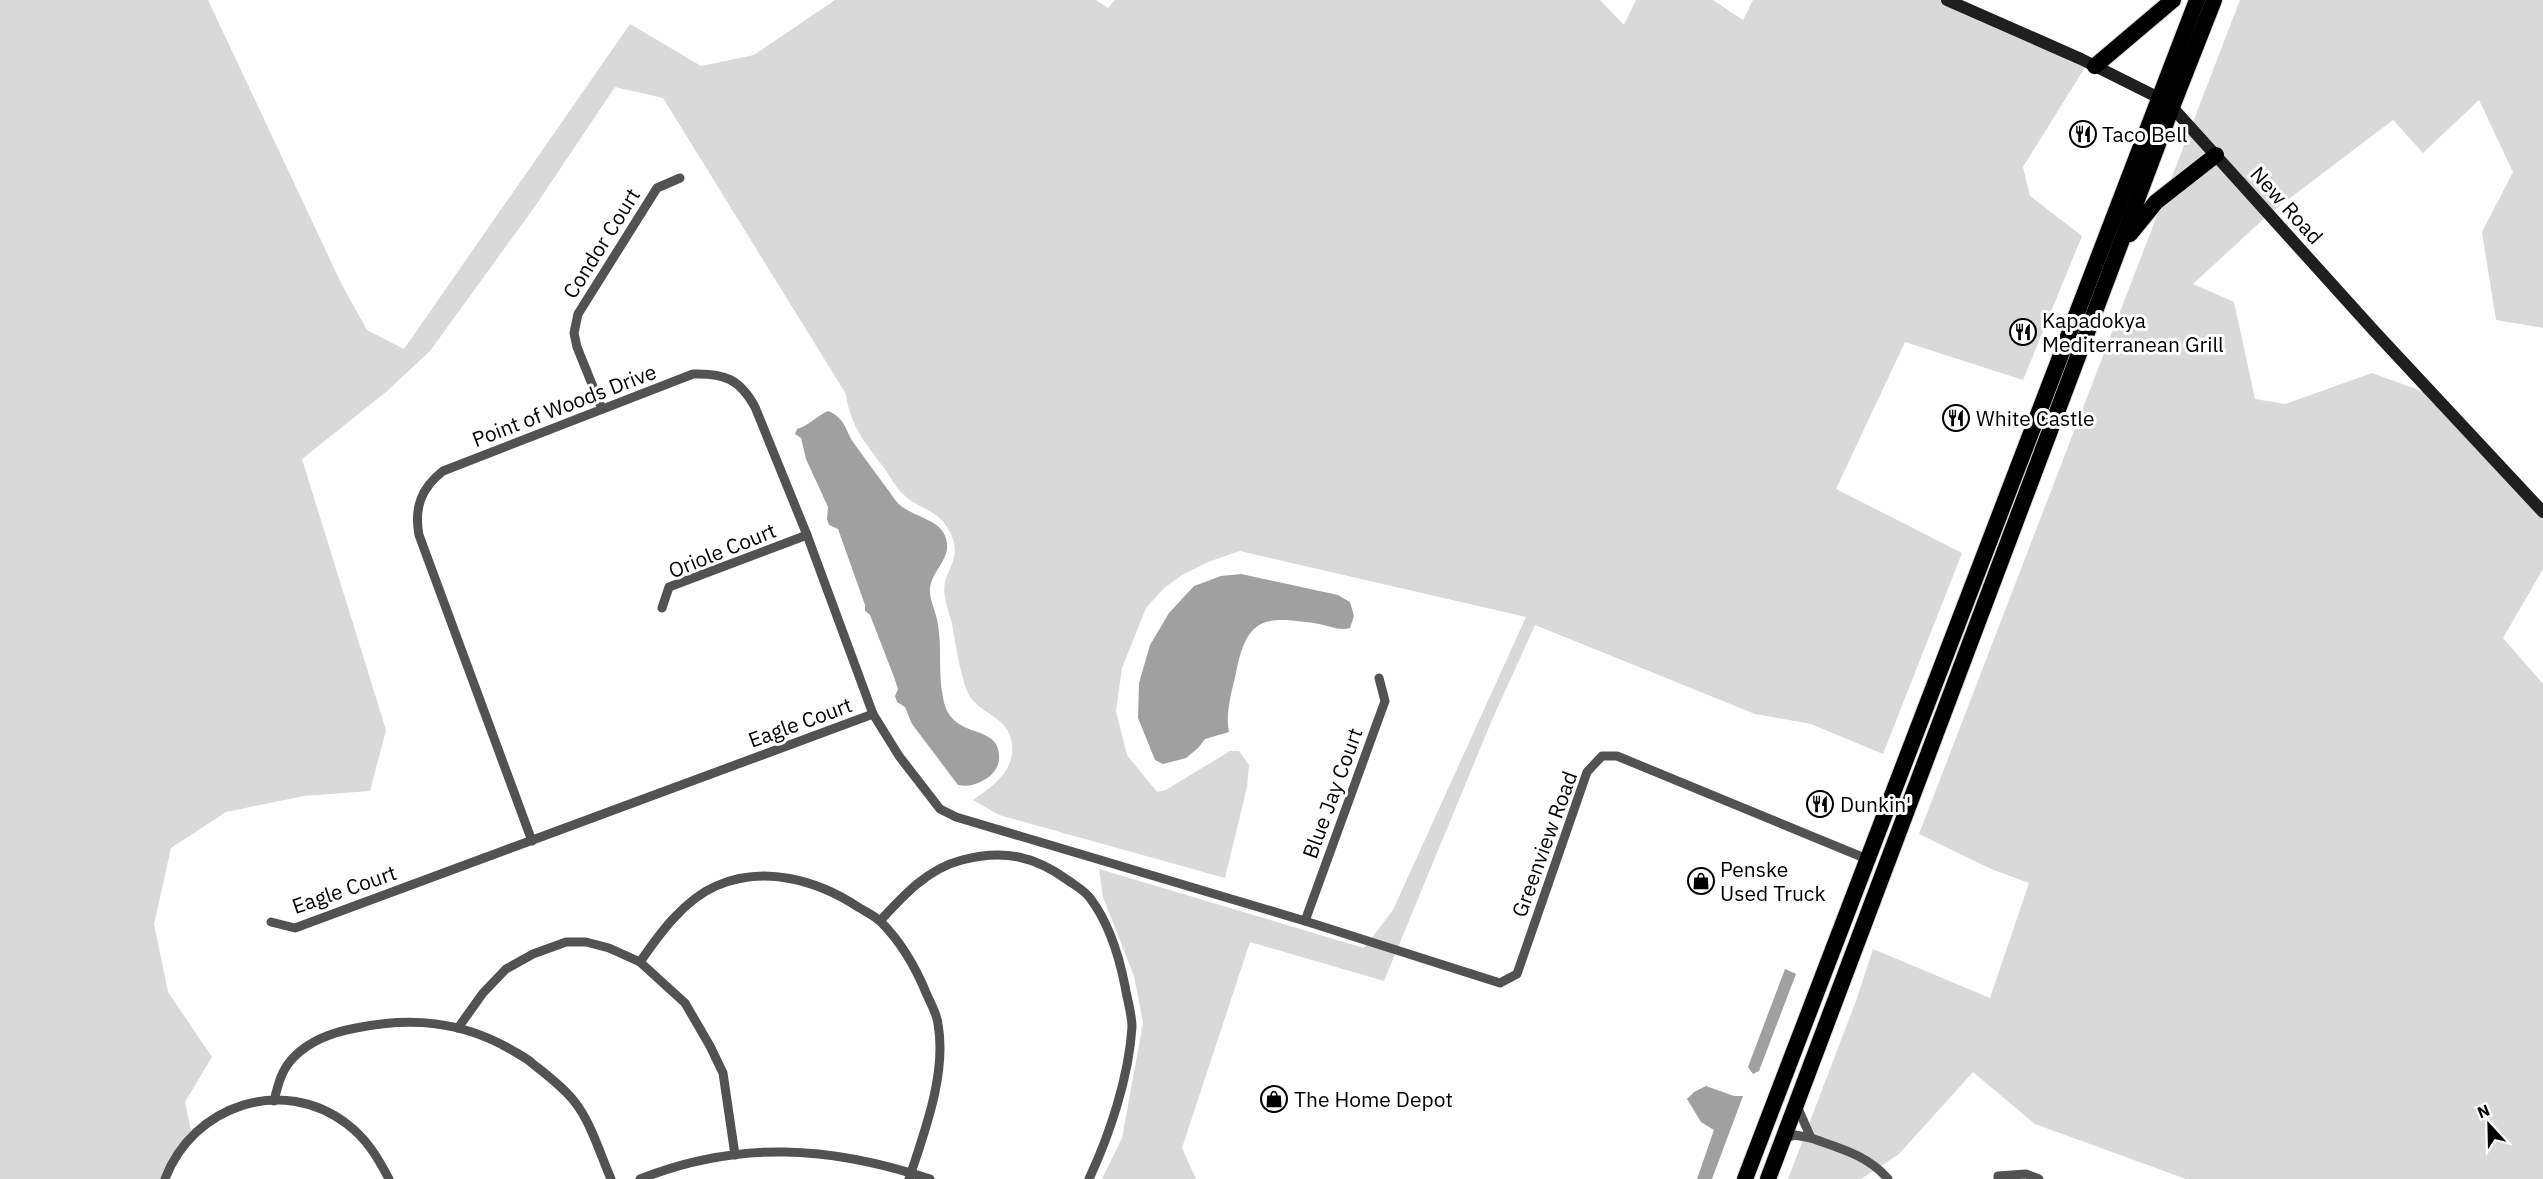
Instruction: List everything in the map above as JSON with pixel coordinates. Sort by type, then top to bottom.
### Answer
[{"type":"highway","points":[[2095,66],[2173,0]]},
{"type":"highway","points":[[1768,1179],[2114,260],[2197,0]]},
{"type":"highway","points":[[1745,1179],[1867,859],[2166,102],[2214,0]]},
{"type":"highway","points":[[2114,260],[2133,228],[2156,202],[2216,155]]},
{"type":"street","name":"New Road","points":[[1947,0],[2095,66],[2166,102],[2543,512]]},
{"type":"street","name":"Condor Court","points":[[602,409],[577,347],[574,333],[578,314],[657,188],[680,178]]},
{"type":"street","name":"Point of Woods Drive","points":[[532,841],[419,535],[416,520],[422,493],[431,480],[443,471],[693,374],[724,376],[747,393],[755,407],[807,535],[873,714]]},
{"type":"street","name":"Oriole Court","points":[[662,608],[669,587],[807,535]]},
{"type":"street","name":"Blue Jay Court","points":[[1305,921],[1385,700],[1379,678]]},
{"type":"street","name":"Eagle Court","points":[[271,922],[296,928],[873,714],[899,756],[940,809],[956,817],[1305,921]]},
{"type":"street","name":"Greenview Road","points":[[1305,921],[1491,981],[1500,983],[1508,980],[1516,974],[1587,772],[1602,756],[1610,755],[1867,859]]},
{"type":"street","points":[[880,921],[913,886],[934,872],[961,860],[983,856],[1005,855],[1048,866],[1089,896],[1115,946],[1132,1025],[1122,1087],[1107,1139],[1089,1179]]},
{"type":"street","points":[[640,962],[657,938],[691,901],[717,886],[750,876],[790,878],[837,893],[880,921],[900,944],[916,969],[938,1023],[937,1086],[910,1176]]},
{"type":"street","points":[[458,1028],[483,993],[506,969],[533,954],[566,942],[586,942],[609,948],[640,962],[685,1003],[710,1046],[723,1073],[735,1155]]},
{"type":"street","points":[[274,1101],[278,1081],[286,1067],[295,1056],[320,1039],[348,1029],[401,1021],[422,1021],[458,1028],[491,1038],[531,1062],[574,1101],[611,1179]]},
{"type":"street","points":[[165,1179],[169,1167],[192,1136],[208,1121],[226,1110],[246,1104],[274,1101],[299,1102],[314,1106],[346,1123],[364,1139],[389,1179]]},
{"type":"street","points":[[1797,1105],[1811,1138]]},
{"type":"street","points":[[1784,1139],[1795,1135],[1811,1138],[1856,1154],[1881,1170],[1888,1179]]},
{"type":"street","points":[[640,1179],[687,1163],[735,1155],[804,1151],[898,1168],[910,1176],[930,1179]]},
{"type":"street","points":[[1998,1179],[1998,1176],[2026,1174],[2039,1179]]},
{"type":"shaded area","points":[[0,0],[208,0],[342,285],[367,330],[404,349],[630,24],[701,66],[754,55],[835,0],[1096,0],[1108,8],[1115,0],[1600,0],[1624,25],[1636,0],[1713,0],[1743,20],[1753,0],[1944,0],[2087,64],[2023,167],[2030,196],[2082,236],[2023,380],[1905,342],[1836,489],[1962,553],[1883,754],[1811,724],[1755,714],[1535,625],[1492,720],[1384,981],[1250,942],[1182,1148],[1196,1179],[1102,1179],[1122,1138],[1143,1023],[1134,976],[1103,897],[1099,869],[1364,948],[1393,910],[1526,617],[1240,551],[1208,562],[1182,575],[1164,588],[1146,608],[1122,668],[1116,711],[1127,755],[1157,792],[1166,790],[1230,751],[1239,751],[1249,765],[1247,787],[1225,878],[999,815],[973,800],[995,783],[1006,770],[1012,754],[1012,744],[1010,734],[1005,727],[971,699],[964,683],[944,587],[954,556],[955,547],[952,536],[941,519],[901,492],[865,443],[851,416],[846,394],[663,98],[615,87],[536,205],[430,351],[386,392],[302,459],[386,730],[370,791],[304,796],[226,812],[171,848],[154,924],[168,992],[212,1057],[185,1102],[192,1136],[163,1179],[0,1179]]},
{"type":"shaded area","points":[[2240,0],[2543,0],[2543,328],[2496,320],[2482,232],[2513,172],[2479,100],[2423,153],[2393,120],[2269,214],[2193,284],[2234,302],[2255,399],[2285,404],[2372,373],[2432,395],[2543,511],[2543,569],[2503,638],[2543,684],[2543,1179],[2186,1179],[2035,1124],[1973,1072],[1899,1154],[1861,1179],[1788,1179],[1856,1001],[1873,949],[1990,998],[2029,883],[1991,869],[1919,834]]},
{"type":"shaded area","points":[[828,411],[842,421],[853,442],[896,501],[902,507],[933,523],[944,534],[947,549],[933,577],[930,589],[939,634],[944,704],[955,721],[990,738],[998,750],[999,762],[996,768],[990,776],[978,783],[968,786],[958,785],[912,724],[905,707],[897,702],[895,696],[898,689],[894,677],[870,615],[865,611],[865,605],[838,529],[829,525],[828,507],[806,459],[801,438],[795,434],[797,429]]},
{"type":"shaded area","points":[[1241,574],[1338,595],[1350,602],[1354,616],[1350,628],[1338,629],[1285,620],[1262,624],[1253,630],[1241,654],[1233,687],[1228,710],[1229,732],[1205,739],[1186,758],[1163,764],[1155,760],[1138,718],[1139,683],[1150,645],[1169,613],[1194,586],[1221,576]]},
{"type":"shaded area","points":[[1785,969],[1796,974],[1759,1071],[1753,1074],[1748,1067]]},
{"type":"shaded area","points":[[1706,1086],[1734,1096],[1743,1096],[1712,1179],[1697,1179],[1714,1130],[1701,1122],[1687,1099],[1694,1092]]},
{"type":"place","name":"Taco Bell","points":[[2083,134]]},
{"type":"place","name":"Kapadokya Mediterranean Grill","points":[[2023,332]]},
{"type":"place","name":"White Castle","points":[[1956,418]]},
{"type":"place","name":"Dunkin'","points":[[1820,804]]},
{"type":"place","name":"Penske Used Truck","points":[[1701,881]]},
{"type":"place","name":"The Home Depot","points":[[1274,1099]]}]
